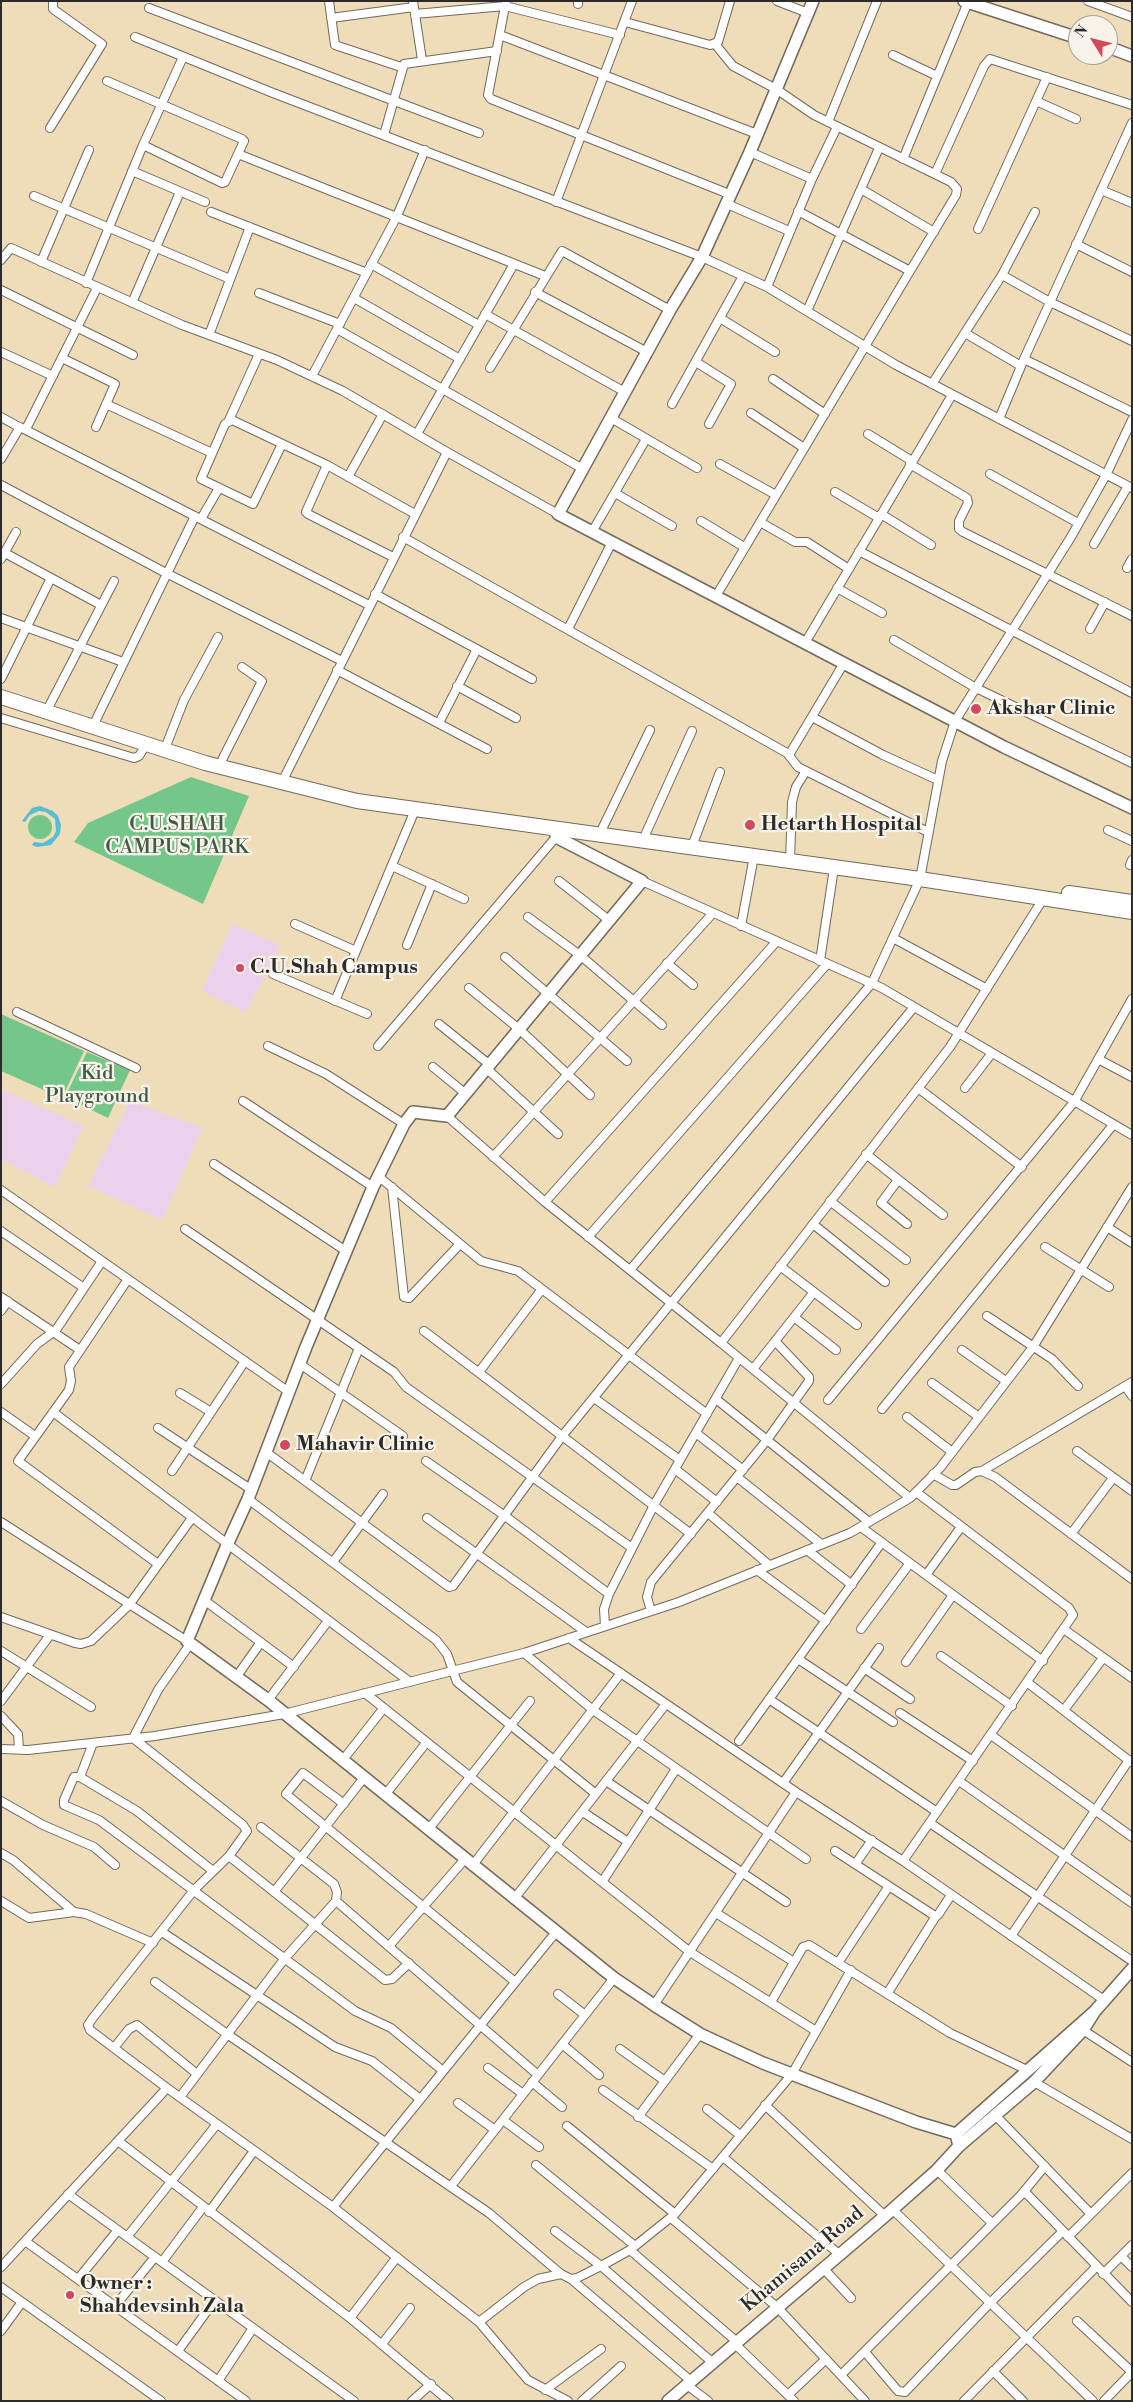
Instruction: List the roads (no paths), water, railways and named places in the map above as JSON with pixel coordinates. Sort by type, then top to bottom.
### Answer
[{"type":"highway","points":[[1,697],[92,728],[222,760],[357,801],[558,833],[754,856],[790,858],[834,868],[920,876],[1044,899],[1132,912]]},
{"type":"highway","points":[[156,745],[204,764],[283,780],[368,794],[646,833],[790,858],[1132,902]]},
{"type":"street","points":[[50,128],[102,44],[53,9],[53,1]]},
{"type":"street","points":[[329,1],[334,43],[338,47],[401,68]]},
{"type":"street","points":[[556,202],[632,1]]},
{"type":"street","points":[[716,44],[730,1]]},
{"type":"street","points":[[777,1],[808,13]]},
{"type":"street","points":[[558,514],[670,310],[702,257],[727,198],[750,152],[813,1]]},
{"type":"street","points":[[828,122],[877,1]]},
{"type":"street","points":[[1088,1],[1132,17]]},
{"type":"street","points":[[903,159],[966,2],[1068,35]]},
{"type":"street","points":[[331,18],[414,8],[506,4],[620,35]]},
{"type":"street","points":[[506,4],[489,97],[727,198],[790,231]]},
{"type":"street","points":[[149,8],[479,133]]},
{"type":"street","points":[[414,8],[422,60]]},
{"type":"street","points":[[625,22],[710,45],[716,44]]},
{"type":"street","points":[[500,34],[757,134]]},
{"type":"street","points":[[135,37],[556,202],[702,257],[767,287],[865,347],[932,384],[1130,487],[1094,544]]},
{"type":"street","points":[[716,44],[733,66],[776,89],[837,127],[951,182],[957,189],[934,232],[744,546],[716,596]]},
{"type":"street","points":[[384,135],[401,68],[404,64],[497,51]]},
{"type":"street","points":[[1118,51],[1132,56]]},
{"type":"street","points":[[893,55],[937,76]]},
{"type":"street","points":[[86,283],[143,145],[183,57]]},
{"type":"street","points":[[935,174],[986,62],[995,59],[1132,105]]},
{"type":"street","points":[[978,229],[1047,77]]},
{"type":"street","points":[[107,81],[244,141],[225,182],[222,183],[143,145]]},
{"type":"street","points":[[1036,101],[1076,119]]},
{"type":"street","points":[[999,419],[1076,244],[1131,126]]},
{"type":"street","points":[[767,287],[812,179],[837,127]]},
{"type":"street","points":[[807,311],[879,148]]},
{"type":"street","points":[[41,262],[89,150]]},
{"type":"street","points":[[312,376],[397,216],[425,150]]},
{"type":"street","points":[[750,152],[812,179]]},
{"type":"street","points":[[238,154],[545,276]]},
{"type":"street","points":[[132,171],[205,202]]},
{"type":"street","points":[[861,189],[934,232]]},
{"type":"street","points":[[1101,190],[1132,203]]},
{"type":"street","points":[[132,304],[180,192]]},
{"type":"street","points":[[34,196],[230,279]]},
{"type":"street","points":[[798,211],[910,271]]},
{"type":"street","points":[[211,212],[367,273]]},
{"type":"street","points":[[932,384],[1002,275],[1034,212]]},
{"type":"street","points":[[209,335],[250,227]]},
{"type":"street","points":[[1076,244],[1132,272]]},
{"type":"street","points":[[1,260],[10,248],[132,304],[259,354],[344,391],[447,452],[592,532],[955,722],[1132,808]]},
{"type":"street","points":[[490,368],[559,253],[565,252],[670,310]]},
{"type":"street","points":[[371,264],[479,324]]},
{"type":"street","points":[[417,434],[514,264]]},
{"type":"street","points":[[1002,275],[1050,302],[1132,341]]},
{"type":"street","points":[[672,404],[743,276]]},
{"type":"street","points":[[1,459],[23,428],[53,376],[97,288]]},
{"type":"street","points":[[1,290],[133,355]]},
{"type":"street","points":[[535,292],[647,352]]},
{"type":"street","points":[[259,293],[339,326],[442,390],[583,470]]},
{"type":"street","points":[[354,298],[460,359]]},
{"type":"street","points":[[485,314],[625,392]]},
{"type":"street","points":[[720,318],[775,352]]},
{"type":"street","points":[[965,333],[1132,412]]},
{"type":"street","points":[[1,352],[53,376]]},
{"type":"street","points":[[259,354],[201,479],[253,504],[282,444]]},
{"type":"street","points":[[62,358],[115,384],[96,427]]},
{"type":"street","points":[[696,362],[731,384],[709,424]]},
{"type":"street","points":[[773,379],[825,414]]},
{"type":"street","points":[[805,643],[952,395]]},
{"type":"street","points":[[106,404],[212,453]]},
{"type":"street","points":[[751,413],[804,448]]},
{"type":"street","points":[[348,477],[383,414]]},
{"type":"street","points":[[1,417],[369,606]]},
{"type":"street","points":[[611,418],[697,468]]},
{"type":"street","points":[[229,420],[327,465],[415,514]]},
{"type":"street","points":[[630,1270],[872,983],[920,876],[938,780],[955,722],[1078,523],[1106,475],[1132,420]]},
{"type":"street","points":[[868,434],[967,498],[968,503],[959,521],[962,532],[1132,616]]},
{"type":"street","points":[[592,532],[646,438]]},
{"type":"street","points":[[283,780],[447,452]]},
{"type":"street","points":[[720,464],[776,496]]},
{"type":"street","points":[[327,465],[306,512],[393,557]]},
{"type":"street","points":[[990,474],[1078,523]]},
{"type":"street","points":[[1,485],[166,573],[342,661]]},
{"type":"street","points":[[92,728],[166,573],[198,518],[219,488]]},
{"type":"street","points":[[835,492],[931,545]]},
{"type":"street","points":[[615,493],[672,526]]},
{"type":"street","points":[[702,521],[744,546]]},
{"type":"street","points":[[760,522],[795,542],[807,542],[849,569]]},
{"type":"street","points":[[16,532],[3,556],[51,578],[101,605]]},
{"type":"street","points":[[403,537],[790,755],[795,765],[928,832]]},
{"type":"street","points":[[568,629],[612,542]]},
{"type":"street","points":[[859,551],[1132,694]]},
{"type":"street","points":[[1127,568],[1132,559]]},
{"type":"street","points":[[1,678],[51,578]]},
{"type":"street","points":[[46,712],[114,582]]},
{"type":"street","points":[[837,588],[882,613]]},
{"type":"street","points":[[375,594],[532,679]]},
{"type":"street","points":[[1090,629],[1105,602]]},
{"type":"street","points":[[1,618],[123,662]]},
{"type":"street","points":[[1,718],[134,758],[156,745],[184,700],[218,637]]},
{"type":"street","points":[[894,640],[976,688],[1132,762]]},
{"type":"street","points":[[438,724],[477,649]]},
{"type":"street","points":[[790,755],[844,663]]},
{"type":"street","points":[[222,760],[262,681],[242,667]]},
{"type":"street","points":[[337,670],[487,749]]},
{"type":"street","points":[[457,686],[516,718]]},
{"type":"street","points":[[812,718],[884,756],[938,780]]},
{"type":"street","points":[[604,827],[650,730]]},
{"type":"street","points":[[646,833],[692,731]]},
{"type":"street","points":[[790,858],[792,802],[796,788],[806,771]]},
{"type":"street","points":[[694,841],[720,772]]},
{"type":"street","points":[[335,1001],[415,810]]},
{"type":"street","points":[[1108,830],[1132,841]]},
{"type":"street","points":[[378,1046],[558,833],[642,881],[872,983],[960,1032],[1132,1135]]},
{"type":"street","points":[[741,926],[754,856]]},
{"type":"street","points":[[392,866],[464,899]]},
{"type":"street","points":[[588,1237],[824,962],[834,868]]},
{"type":"street","points":[[559,881],[610,921]]},
{"type":"street","points":[[448,1116],[642,881]]},
{"type":"street","points":[[407,945],[432,884]]},
{"type":"street","points":[[721,1343],[960,1032],[1044,899]]},
{"type":"street","points":[[493,1157],[713,913]]},
{"type":"street","points":[[528,917],[581,956],[662,1025]]},
{"type":"street","points":[[296,924],[356,951]]},
{"type":"street","points":[[893,938],[987,989]]},
{"type":"street","points":[[544,1202],[776,942]]},
{"type":"street","points":[[505,958],[550,993],[627,1061]]},
{"type":"street","points":[[667,963],[693,986]]},
{"type":"street","points":[[273,974],[367,1014]]},
{"type":"street","points":[[469,988],[519,1029],[590,1095]]},
{"type":"street","points":[[828,1400],[1074,1102],[1132,999]]},
{"type":"street","points":[[266,1452],[451,1588],[563,1435],[670,1302],[914,1007]]},
{"type":"street","points":[[17,1012],[136,1068]]},
{"type":"street","points":[[439,1024],[488,1067],[558,1134]]},
{"type":"street","points":[[268,1046],[326,1074],[404,1124]]},
{"type":"street","points":[[965,1088],[992,1052]]},
{"type":"street","points":[[1098,1060],[1132,1077]]},
{"type":"street","points":[[433,1067],[466,1094]]},
{"type":"street","points":[[918,1088],[1022,1167]]},
{"type":"street","points":[[243,1101],[376,1181],[392,1187],[481,1261],[514,1268],[707,1414]]},
{"type":"street","points":[[133,1738],[158,1690],[189,1642],[226,1545],[250,1495],[317,1320],[376,1181],[404,1124],[413,1112],[448,1116],[544,1202],[794,1403],[913,1495],[962,1527],[1069,1608],[1073,1615],[1065,1630],[903,1861]]},
{"type":"street","points":[[882,1409],[1113,1125]]},
{"type":"street","points":[[866,1154],[943,1215]]},
{"type":"street","points":[[214,1164],[346,1251]]},
{"type":"street","points":[[898,1180],[881,1203],[907,1224]]},
{"type":"street","points":[[392,1187],[404,1297],[409,1298],[460,1244]]},
{"type":"street","points":[[1,1749],[19,1750],[133,1738],[284,1714],[524,1653],[651,1611],[758,1570],[861,1527],[913,1495],[952,1452],[1033,1346],[1132,1187]]},
{"type":"street","points":[[1,1190],[289,1392]]},
{"type":"street","points":[[830,1200],[906,1260]]},
{"type":"street","points":[[813,1224],[885,1282]]},
{"type":"street","points":[[1107,1227],[1132,1243]]},
{"type":"street","points":[[185,1229],[394,1372],[406,1387],[632,1548]]},
{"type":"street","points":[[1,1231],[84,1288]]},
{"type":"street","points":[[1045,1247],[1109,1288]]},
{"type":"street","points":[[2,1382],[31,1350],[54,1332],[102,1261]]},
{"type":"street","points":[[780,1266],[857,1325]]},
{"type":"street","points":[[128,1279],[68,1369],[71,1381],[69,1390],[19,1458],[20,1463],[158,1564]]},
{"type":"street","points":[[479,1372],[542,1289]]},
{"type":"street","points":[[753,1369],[814,1292]]},
{"type":"street","points":[[1,1311],[5,1299],[80,1350]]},
{"type":"street","points":[[987,1316],[1052,1360],[1078,1386]]},
{"type":"street","points":[[794,1317],[836,1350]]},
{"type":"street","points":[[424,1331],[691,1534]]},
{"type":"street","points":[[651,1611],[647,1597],[651,1582],[767,1440],[794,1403],[809,1378],[775,1341]]},
{"type":"street","points":[[305,1481],[359,1348]]},
{"type":"street","points":[[962,1350],[1006,1382]]},
{"type":"street","points":[[605,1626],[604,1609],[609,1594],[632,1548],[654,1505],[740,1358]]},
{"type":"street","points":[[172,1471],[244,1360]]},
{"type":"street","points":[[300,1364],[403,1436]]},
{"type":"street","points":[[932,1383],[979,1417]]},
{"type":"street","points":[[933,1474],[952,1486],[956,1485],[1128,1384],[1132,1396]]},
{"type":"street","points":[[180,1393],[211,1412]]},
{"type":"street","points":[[594,1398],[680,1460]]},
{"type":"street","points":[[716,1399],[869,1522]]},
{"type":"street","points":[[1,1412],[35,1436]]},
{"type":"street","points":[[53,1412],[226,1545],[410,1682]]},
{"type":"street","points":[[907,1417],[952,1452]]},
{"type":"street","points":[[158,1428],[188,1447],[333,1562],[436,1640],[447,1654],[457,1682],[596,1794]]},
{"type":"street","points":[[696,1433],[743,1470]]},
{"type":"street","points":[[1077,1451],[1132,1491]]},
{"type":"street","points":[[426,1461],[505,1516],[609,1594]]},
{"type":"street","points":[[675,1469],[717,1502]]},
{"type":"street","points":[[982,1471],[995,1477],[1131,1576]]},
{"type":"street","points":[[737,1477],[821,1544]]},
{"type":"street","points":[[1071,1534],[1114,1478]]},
{"type":"street","points":[[333,1562],[383,1494]]},
{"type":"street","points":[[708,1513],[769,1565]]},
{"type":"street","points":[[1,1617],[75,1643],[85,1643],[94,1638],[128,1605],[192,1518]]},
{"type":"street","points":[[427,1518],[586,1632]]},
{"type":"street","points":[[1,1522],[128,1605],[189,1642],[237,1676],[514,1900],[614,1978],[654,2005],[700,2034],[792,2074],[916,2122],[956,2134]]},
{"type":"street","points":[[861,1527],[1043,1661]]},
{"type":"street","points":[[926,1575],[962,1527]]},
{"type":"street","points":[[739,1740],[882,1542]]},
{"type":"street","points":[[807,1550],[852,1585]]},
{"type":"street","points":[[861,1629],[910,1563]]},
{"type":"street","points":[[758,1570],[826,1621]]},
{"type":"street","points":[[906,1662],[953,1595]]},
{"type":"street","points":[[204,1600],[294,1667]]},
{"type":"street","points":[[268,1700],[328,1622]]},
{"type":"street","points":[[1065,1630],[1132,1678]]},
{"type":"street","points":[[1,1701],[50,1635]]},
{"type":"street","points":[[569,1638],[796,1792],[872,1840],[1104,2000]]},
{"type":"street","points":[[237,1676],[261,1642]]},
{"type":"street","points":[[783,1783],[878,1648]]},
{"type":"street","points":[[1,1651],[91,1707]]},
{"type":"street","points":[[524,1653],[593,1710],[806,1859]]},
{"type":"street","points":[[940,1656],[1012,1706]]},
{"type":"street","points":[[1064,1710],[1103,1658]]},
{"type":"street","points":[[798,1659],[893,1722]]},
{"type":"street","points":[[864,1668],[910,1699]]},
{"type":"street","points":[[389,1946],[424,1906],[468,1863],[513,1813],[621,1673]]},
{"type":"street","points":[[1010,1936],[1094,1809],[1130,1761],[1028,1683]]},
{"type":"street","points":[[365,1693],[469,1778],[690,1952],[816,2031]]},
{"type":"street","points":[[769,1699],[817,1734],[937,1812]]},
{"type":"street","points":[[428,1830],[530,1701]]},
{"type":"street","points":[[514,1900],[666,1704]]},
{"type":"street","points":[[342,1761],[383,1709]]},
{"type":"street","points":[[900,1713],[973,1761]]},
{"type":"street","points":[[1,1716],[18,1734],[19,1750]]},
{"type":"street","points":[[991,1735],[1132,1837]]},
{"type":"street","points":[[133,1738],[246,1828],[246,1834],[229,1856],[194,1890],[88,2025],[90,2030],[167,2088],[334,2207],[479,2322],[523,2376],[545,2390],[568,2401]]},
{"type":"street","points":[[80,1776],[93,1742]]},
{"type":"street","points":[[385,1795],[426,1743]]},
{"type":"street","points":[[602,1882],[676,1769]]},
{"type":"street","points":[[344,1804],[303,1773],[286,1793],[286,1797],[424,1906],[514,1981]]},
{"type":"street","points":[[212,1871],[137,1811],[80,1776],[74,1777],[64,1800],[64,1805],[99,1820],[355,2011],[391,2028],[443,2071]]},
{"type":"street","points":[[274,1892],[364,1779]]},
{"type":"street","points":[[606,1781],[786,1902]]},
{"type":"street","points":[[959,1781],[1132,1903]]},
{"type":"street","points":[[654,2005],[796,1792]]},
{"type":"street","points":[[1,1801],[43,1825],[94,1847],[115,1865]]},
{"type":"street","points":[[583,1812],[628,1842]]},
{"type":"street","points":[[930,1823],[1132,1961]]},
{"type":"street","points":[[180,2097],[285,1958],[336,1901],[337,1892],[334,1884],[261,1827]]},
{"type":"street","points":[[856,1863],[872,1840]]},
{"type":"street","points":[[836,1851],[936,1916]]},
{"type":"street","points":[[1,1853],[13,1860],[74,1912]]},
{"type":"street","points":[[229,1856],[386,1980],[392,1979],[409,1963]]},
{"type":"street","points":[[838,1963],[889,1886]]},
{"type":"street","points":[[887,1994],[951,1895]]},
{"type":"street","points":[[1,1901],[29,1918],[74,1912],[86,1914],[153,1942]]},
{"type":"street","points":[[336,1901],[409,1963],[478,2026],[538,2075]]},
{"type":"street","points":[[716,1912],[794,1962]]},
{"type":"street","points":[[162,1932],[340,2050],[372,2061],[420,2099]]},
{"type":"street","points":[[334,2207],[514,1981],[556,1932]]},
{"type":"street","points":[[771,2002],[794,1962],[807,1944],[950,2032],[1027,2070]]},
{"type":"street","points":[[956,2134],[1095,2011],[1132,1969]]},
{"type":"street","points":[[571,2279],[601,2266],[633,2248],[673,2216],[792,2074],[851,1970]]},
{"type":"street","points":[[451,2186],[614,1978]]},
{"type":"street","points":[[155,1982],[227,2034],[500,2221],[561,2274],[571,2279],[708,2401]]},
{"type":"street","points":[[558,1994],[585,2015]]},
{"type":"street","name":"Khamisana Road","points":[[668,2401],[937,2170],[959,2146],[1034,2082],[1083,2030],[1095,2011]]},
{"type":"street","points":[[114,2048],[130,2029],[137,2025],[197,2074]]},
{"type":"street","points":[[1083,2030],[1132,2062]]},
{"type":"street","points":[[638,2117],[700,2034]]},
{"type":"street","points":[[562,2044],[599,2075]]},
{"type":"street","points":[[620,2049],[665,2081]]},
{"type":"street","points":[[488,2068],[523,2094]]},
{"type":"street","points":[[532,2082],[562,2107]]},
{"type":"street","points":[[1034,2082],[1129,2137],[1132,2128]]},
{"type":"street","points":[[1,2267],[167,2088]]},
{"type":"street","points":[[603,2090],[638,2117],[713,2169]]},
{"type":"street","points":[[458,2103],[495,2130]]},
{"type":"street","points":[[765,2105],[950,2264],[1092,2401]]},
{"type":"street","points":[[707,2109],[740,2135]]},
{"type":"street","points":[[996,2116],[1091,2214]]},
{"type":"street","points":[[503,2120],[539,2147]]},
{"type":"street","points":[[128,2237],[217,2124]]},
{"type":"street","points":[[567,2126],[777,2307],[865,2401]]},
{"type":"street","points":[[956,2134],[959,2146]]},
{"type":"street","points":[[118,2141],[170,2183],[350,2318],[449,2401]]},
{"type":"street","points":[[162,2262],[254,2151]]},
{"type":"street","points":[[723,2157],[839,2254]]},
{"type":"street","points":[[536,2165],[633,2248],[735,2342],[791,2398],[826,2359]]},
{"type":"street","points":[[841,2375],[1020,2196],[1045,2166]]},
{"type":"street","points":[[937,2170],[992,2223]]},
{"type":"street","points":[[865,2352],[898,2392],[903,2393],[990,2303],[1065,2234],[1091,2214],[1132,2173]]},
{"type":"street","points":[[1020,2196],[1023,2193],[1027,2194],[1132,2302]]},
{"type":"street","points":[[68,2194],[354,2401]]},
{"type":"street","points":[[78,2279],[118,2230]]},
{"type":"street","points":[[555,2231],[601,2266],[712,2362]]},
{"type":"street","points":[[25,2241],[246,2401]]},
{"type":"street","points":[[1103,2274],[1132,2246]]},
{"type":"street","points":[[115,2306],[154,2256]]},
{"type":"street","points":[[350,2318],[397,2256]]},
{"type":"street","points":[[1121,2256],[1132,2268]]},
{"type":"street","points":[[964,2401],[1096,2267]]},
{"type":"street","points":[[823,2268],[851,2298]]},
{"type":"street","points":[[479,2322],[531,2282],[561,2274]]},
{"type":"street","points":[[1,2287],[161,2401]]},
{"type":"street","points":[[178,2351],[215,2300]]},
{"type":"street","points":[[1,2331],[22,2302]]},
{"type":"street","points":[[382,2344],[410,2308]]},
{"type":"street","points":[[1077,2321],[1132,2372],[1104,2401]]},
{"type":"street","points":[[218,2380],[253,2328]]},
{"type":"street","points":[[545,2390],[601,2349]]},
{"type":"street","points":[[582,2401],[621,2366]]},
{"type":"street","points":[[994,2371],[1023,2401]]},
{"type":"street","points":[[412,2401],[431,2384]]},
{"type":"water","points":[[40,806],[53,811],[58,816],[61,825],[60,834],[51,845],[37,847],[32,845],[34,842],[43,843],[53,837],[56,831],[55,819],[46,812],[39,811],[30,815],[25,822],[22,821],[32,808]]},
{"type":"place","name":"Akshar Clinic","points":[[976,709]]},
{"type":"place","name":"Hetarth Hospital","points":[[750,825]]},
{"type":"place","name":"C.U.Shah Campus","points":[[240,968]]},
{"type":"place","name":"Mahavir Clinic","points":[[285,1445]]},
{"type":"place","name":"Owner : Shahdevsinh Zala","points":[[70,2295]]},
{"type":"park label","name":"C.U.SHAH CAMPUS PARK","points":[[177,836]]},
{"type":"park label","name":"Kid Playground","points":[[97,1086]]}]
